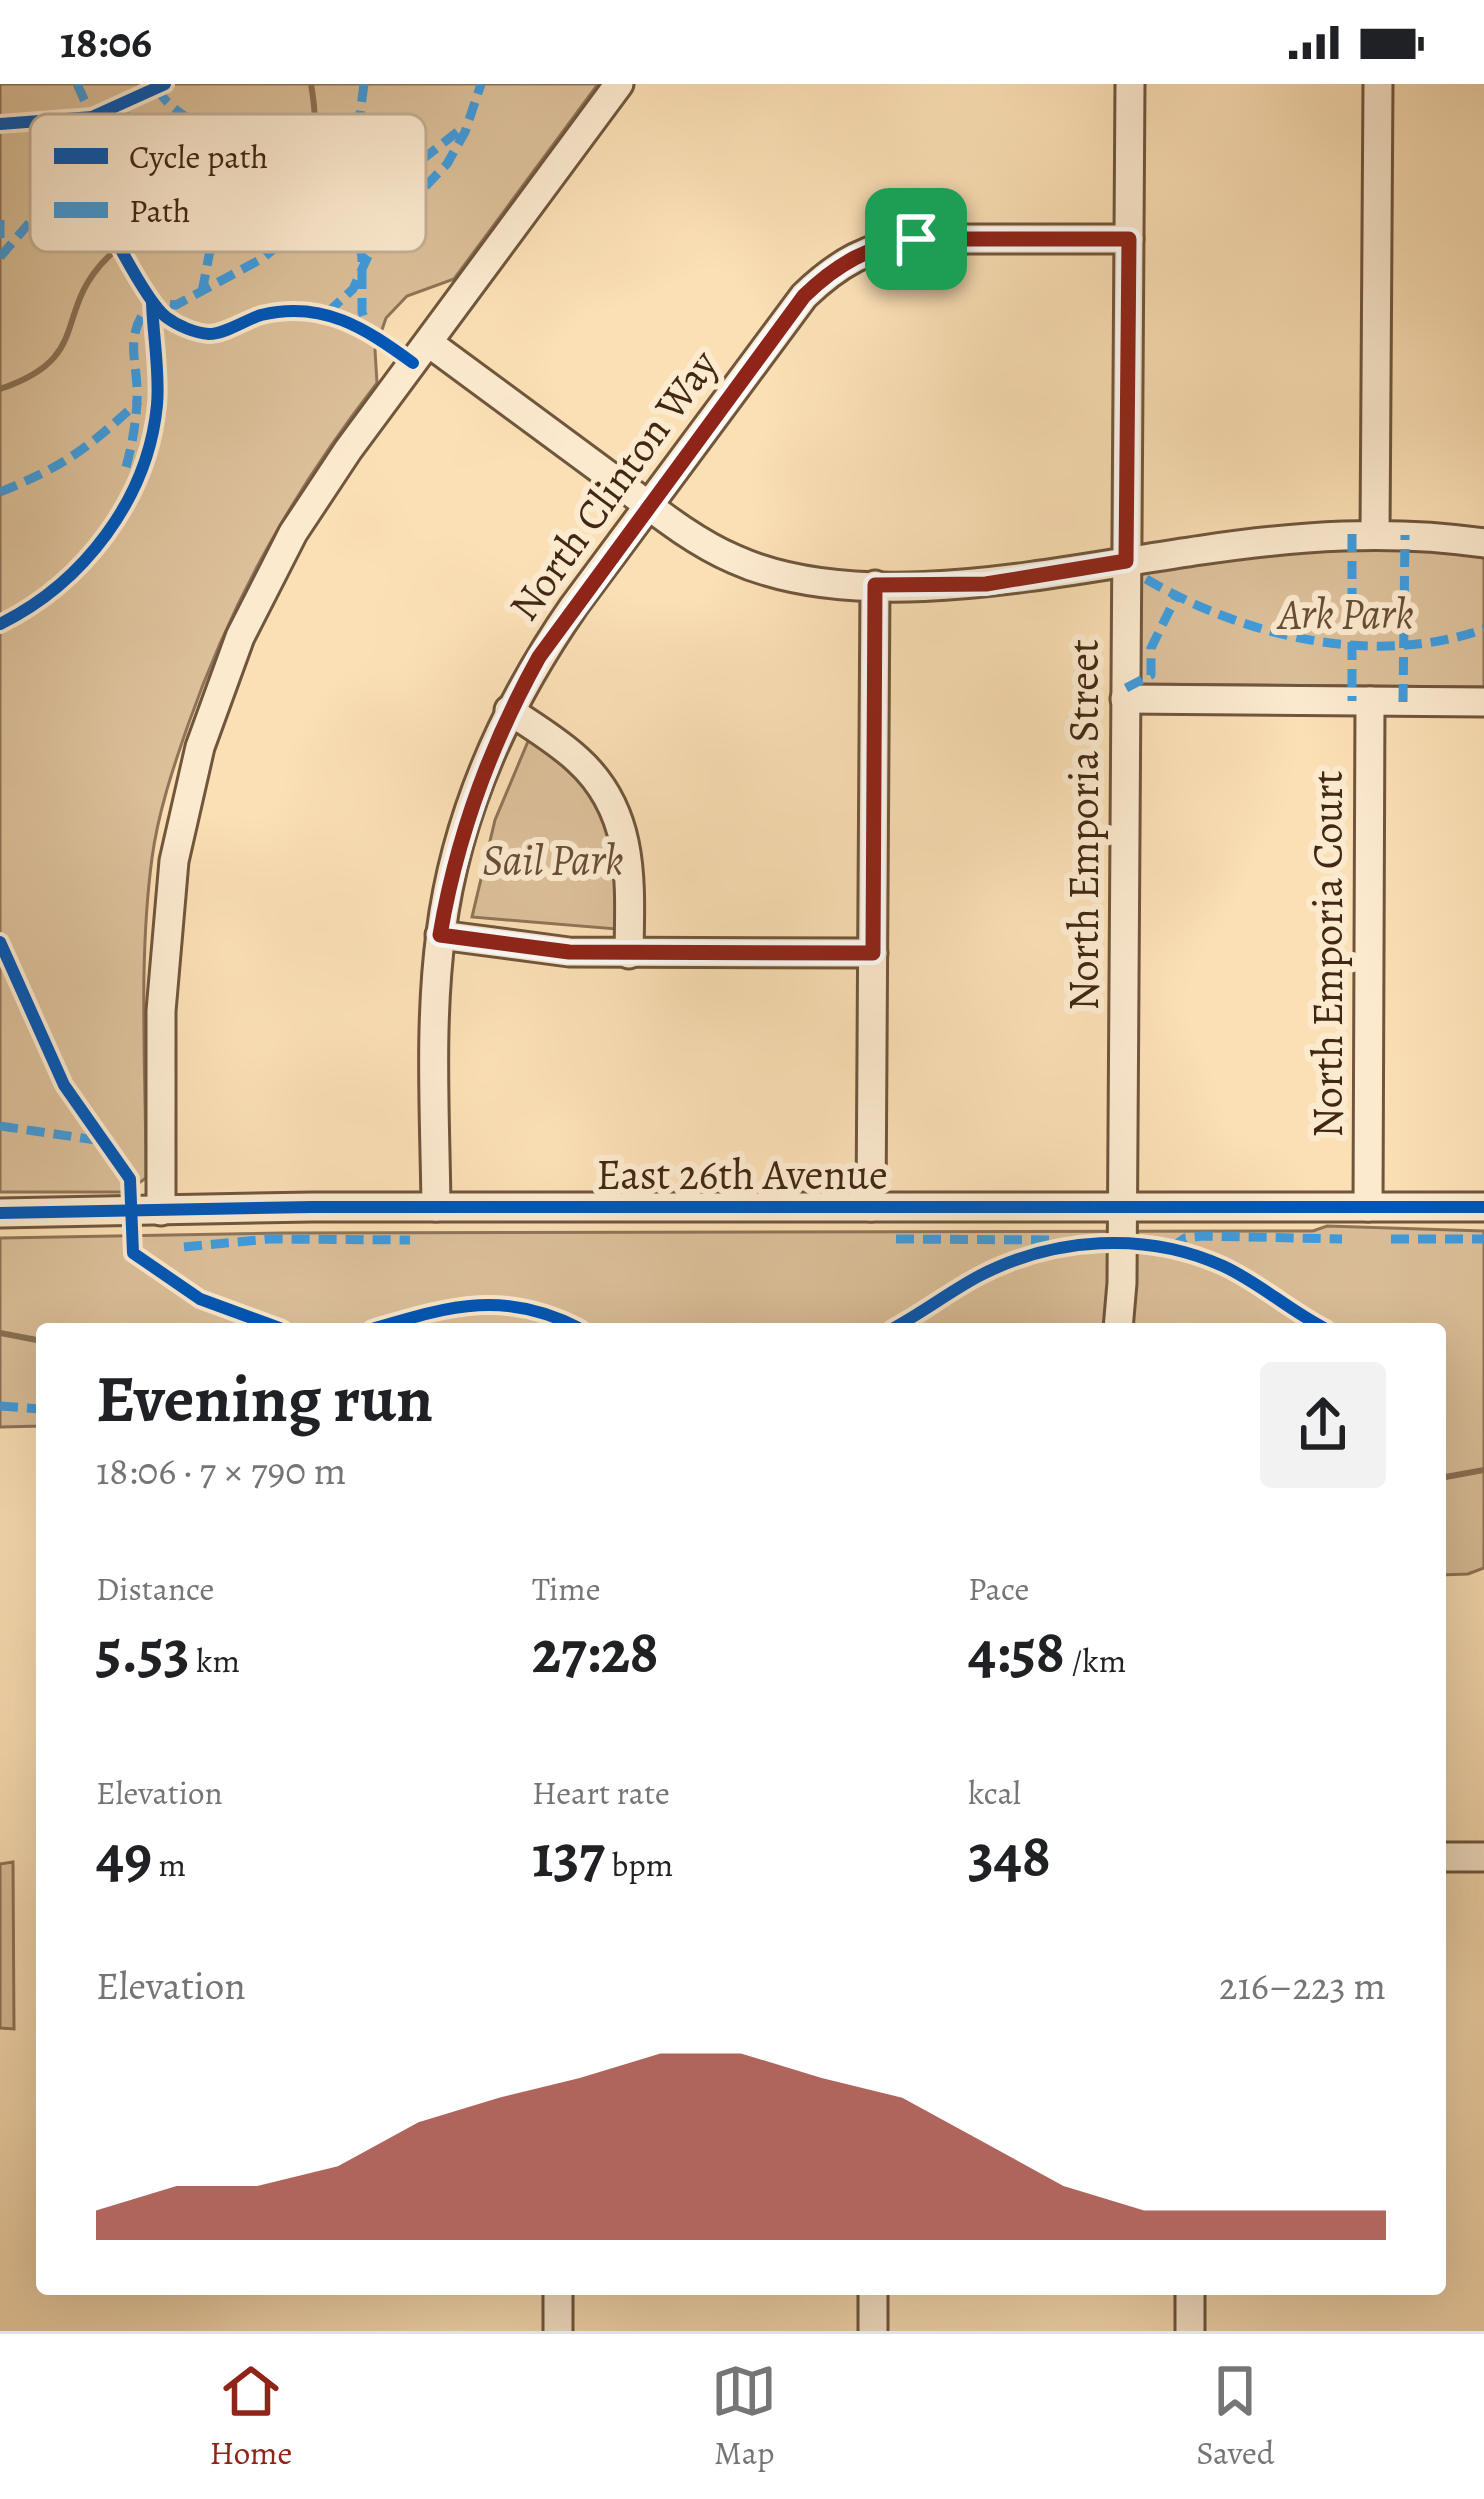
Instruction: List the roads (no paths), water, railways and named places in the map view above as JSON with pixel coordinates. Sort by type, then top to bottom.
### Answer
[{"type":"street","points":[[161,1210],[165,927],[177,844],[200,747],[240,637],[293,533],[348,450],[619,84]]},
{"type":"street","name":"North Emporia Street","points":[[1118,1323],[1130,84]]},
{"type":"street","points":[[1375,534],[1378,84]]},
{"type":"street","name":"North Clinton Way","points":[[436,1208],[440,935],[462,832],[509,710],[539,657],[804,296],[830,271],[886,243],[916,239],[1129,239]]},
{"type":"street","points":[[429,343],[705,544],[763,571],[799,579],[875,585],[986,584],[1305,538],[1375,534],[1484,543]]},
{"type":"street","points":[[872,1208],[875,585]]},
{"type":"street","points":[[1126,700],[1484,702]]},
{"type":"street","name":"North Emporia Court","points":[[1367,1208],[1370,701]]},
{"type":"street","points":[[509,710],[578,759],[614,806],[630,862],[629,954]]},
{"type":"street","points":[[440,935],[569,952],[873,953]]},
{"type":"street","name":"East 26th Avenue","points":[[0,1213],[1484,1208]]},
{"type":"street","points":[[1446,1857],[1484,1857]]},
{"type":"street","points":[[558,2295],[558,2331]]},
{"type":"street","points":[[873,2295],[873,2331]]},
{"type":"street","points":[[1190,2295],[1190,2331]]},
{"type":"waterway","points":[[311,84],[314,114]]},
{"type":"waterway","points":[[0,389],[49,363],[61,348],[91,277],[114,252]]},
{"type":"waterway","points":[[0,1333],[36,1340]]},
{"type":"waterway","points":[[1446,1477],[1484,1470]]},
{"type":"park label","name":"Ark Park","points":[[1346,613]]},
{"type":"park label","name":"Sail Park","points":[[553,859]]}]
